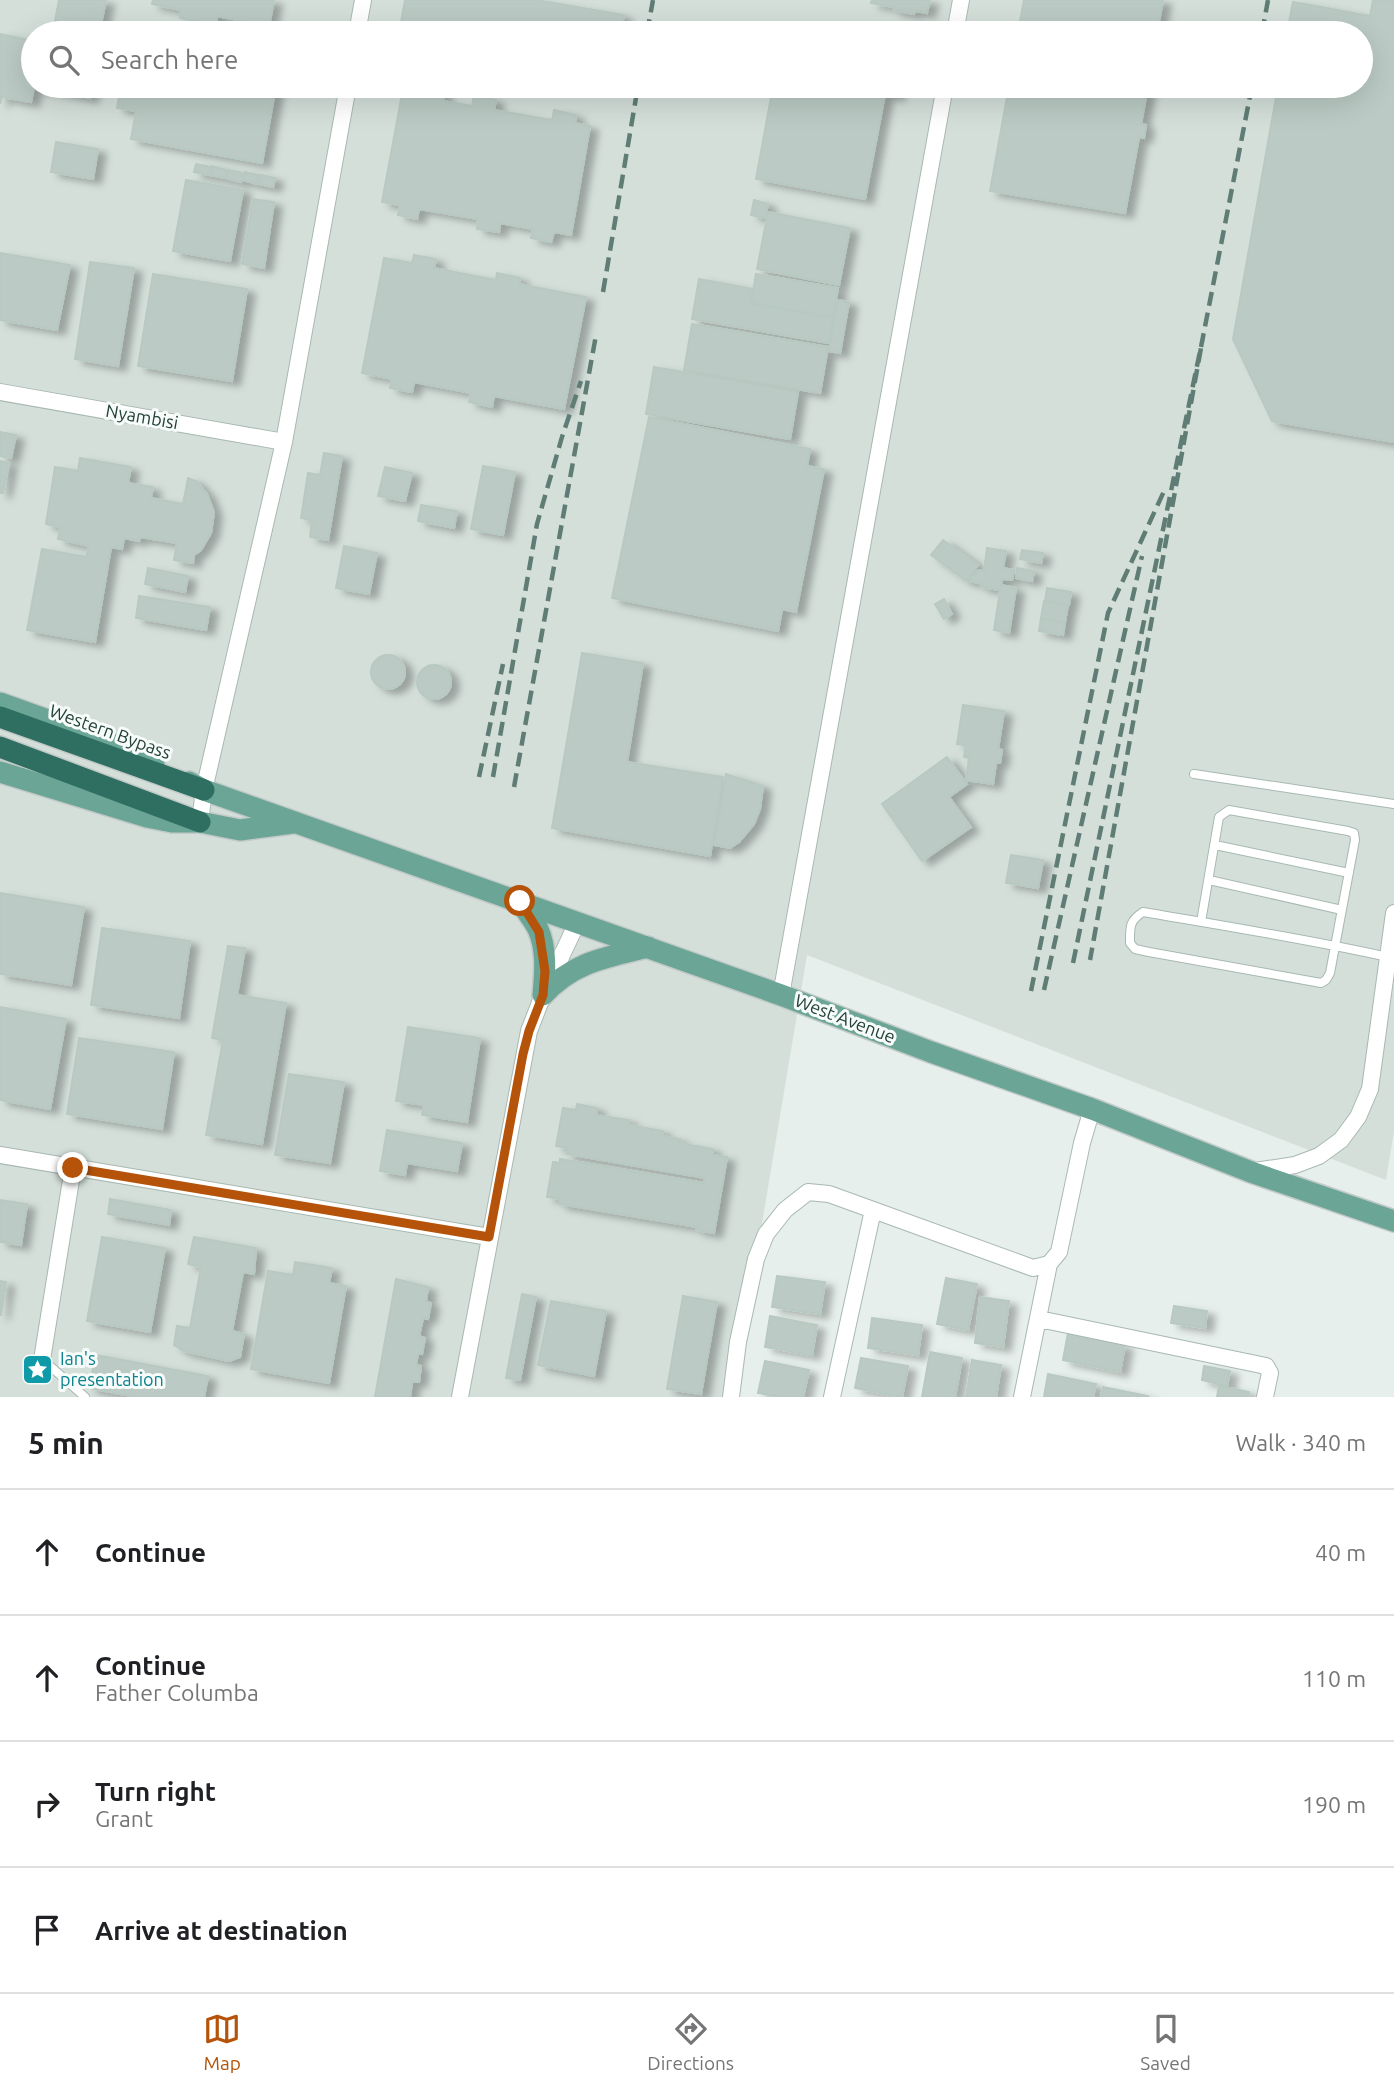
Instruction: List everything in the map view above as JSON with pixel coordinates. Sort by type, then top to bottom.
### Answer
[{"type":"highway","name":"Western Bypass","points":[[0,717],[204,790]]},
{"type":"highway","points":[[0,747],[200,822]]},
{"type":"main road","name":"West Avenue","points":[[0,703],[109,742],[204,790],[781,995],[1092,1109],[1251,1172],[1394,1221]]},
{"type":"main road","name":"West Avenue","points":[[0,772],[147,817],[172,822],[200,822],[240,830],[295,822]]},
{"type":"main road","points":[[520,901],[534,921],[542,943],[545,971],[543,995]]},
{"type":"main road","points":[[543,995],[565,974],[583,965],[648,947]]},
{"type":"street","points":[[359,21],[363,0]]},
{"type":"street","points":[[957,21],[961,0]]},
{"type":"street","points":[[200,822],[204,790],[284,442],[346,98]]},
{"type":"street","points":[[781,995],[944,98]]},
{"type":"street","name":"Nyambisi","points":[[0,392],[284,442]]},
{"type":"street","points":[[1251,1172],[1295,1165],[1320,1156],[1341,1140],[1357,1117],[1370,1088],[1394,913]]},
{"type":"street","points":[[460,1397],[523,1054],[543,995],[577,923]]},
{"type":"street","points":[[1022,1397],[1049,1264],[1059,1252],[1092,1109]]},
{"type":"street","points":[[0,1154],[489,1237]]},
{"type":"street","points":[[41,1366],[73,1168]]},
{"type":"street","points":[[731,1397],[738,1342],[756,1259],[766,1234],[785,1210],[808,1192],[829,1194],[1033,1268],[1049,1264]]},
{"type":"street","points":[[832,1397],[873,1210]]},
{"type":"street","points":[[1039,1319],[1266,1366],[1270,1373],[1265,1397]]},
{"type":"lane","points":[[1194,774],[1394,804]]},
{"type":"lane","points":[[1201,922],[1219,817],[1229,810],[1348,831],[1354,833],[1355,840],[1349,873],[1335,946],[1330,973],[1321,983],[1149,952],[1136,949],[1130,943],[1130,929],[1134,918],[1143,912],[1335,946],[1388,957]]},
{"type":"lane","points":[[1215,845],[1349,873]]},
{"type":"lane","points":[[1209,880],[1342,910]]},
{"type":"lane","points":[[41,1366],[85,1397]]},
{"type":"shaded area","points":[[0,0],[1394,0],[1394,1131],[1386,1180],[807,955],[730,1397],[0,1397]]},
{"type":"building","points":[[59,0],[106,0],[102,21],[55,21]]},
{"type":"building","points":[[153,0],[274,0],[270,21],[243,21],[217,16],[216,21],[195,21],[180,18],[181,10],[152,4]]},
{"type":"building","points":[[405,0],[536,0],[624,15],[623,21],[401,21]]},
{"type":"building","points":[[872,0],[930,0],[927,13],[915,11],[914,14],[871,3]]},
{"type":"building","points":[[1024,0],[1163,0],[1159,21],[1020,21]]},
{"type":"building","points":[[1373,0],[1394,0],[1394,442],[1272,421],[1233,339],[1276,98],[1373,98],[1373,21],[1289,21],[1293,2],[1370,16]]},
{"type":"building","points":[[0,34],[21,38],[21,98],[32,98],[31,102],[2,97],[0,104]]},
{"type":"building","points":[[119,98],[274,98],[262,163],[131,139],[136,111],[117,108]]},
{"type":"building","points":[[401,98],[443,98],[443,101],[472,106],[473,98],[487,98],[496,100],[494,110],[552,120],[554,110],[576,115],[575,123],[590,126],[571,235],[554,232],[551,242],[531,238],[533,229],[500,223],[499,232],[477,229],[478,219],[419,209],[417,219],[398,215],[400,205],[382,202]]},
{"type":"building","points":[[771,98],[884,98],[865,199],[756,179]]},
{"type":"building","points":[[1007,98],[1146,98],[1141,124],[1146,125],[1144,138],[1139,137],[1125,213],[990,191]]},
{"type":"building","points":[[56,142],[98,149],[93,179],[51,172]]},
{"type":"building","points":[[196,164],[211,167],[209,175],[194,172]]},
{"type":"building","points":[[212,166],[227,170],[225,178],[210,175]]},
{"type":"building","points":[[228,170],[243,173],[241,182],[226,178]]},
{"type":"building","points":[[245,172],[259,175],[257,184],[243,180]]},
{"type":"building","points":[[261,175],[275,178],[273,187],[259,184]]},
{"type":"building","points":[[186,180],[243,190],[230,261],[173,251]]},
{"type":"building","points":[[253,199],[274,202],[264,268],[242,264]]},
{"type":"building","points":[[754,200],[768,204],[765,218],[751,215]]},
{"type":"building","points":[[768,212],[850,228],[839,285],[757,269]]},
{"type":"building","points":[[0,253],[70,265],[57,330],[0,320]]},
{"type":"building","points":[[414,255],[436,259],[434,268],[496,280],[497,273],[520,278],[519,284],[586,297],[564,409],[494,396],[492,407],[469,402],[471,393],[414,382],[412,392],[390,388],[392,379],[362,373],[384,258],[412,263]]},
{"type":"building","points":[[90,262],[134,268],[118,366],[75,359]]},
{"type":"building","points":[[153,274],[247,289],[232,381],[138,366]]},
{"type":"building","points":[[756,274],[838,288],[833,317],[751,303]]},
{"type":"building","points":[[699,279],[753,289],[750,304],[833,318],[829,343],[692,319]]},
{"type":"building","points":[[838,300],[849,302],[840,353],[829,351]]},
{"type":"building","points":[[692,324],[828,347],[820,393],[684,370]]},
{"type":"building","points":[[654,367],[798,392],[790,439],[646,414]]},
{"type":"building","points":[[649,417],[810,449],[807,466],[824,469],[796,612],[782,609],[778,631],[612,598]]},
{"type":"building","points":[[0,432],[16,435],[11,458],[0,456]]},
{"type":"building","points":[[324,453],[342,456],[328,540],[310,537],[312,520],[301,518],[308,473],[320,475]]},
{"type":"building","points":[[80,458],[131,467],[128,483],[153,487],[151,498],[183,504],[188,478],[196,481],[207,494],[214,512],[211,533],[201,550],[194,555],[193,563],[174,560],[177,543],[140,537],[139,541],[124,538],[122,549],[111,547],[95,642],[27,630],[42,549],[86,557],[89,546],[58,539],[60,527],[46,524],[55,467],[78,471]]},
{"type":"building","points":[[0,461],[9,463],[3,493],[0,493]]},
{"type":"building","points":[[483,466],[515,472],[503,535],[471,529]]},
{"type":"building","points":[[385,467],[412,473],[405,501],[378,496]]},
{"type":"building","points":[[421,505],[457,511],[454,528],[418,521]]},
{"type":"building","points":[[943,540],[978,565],[967,581],[931,555]]},
{"type":"building","points":[[344,546],[377,553],[369,594],[336,588]]},
{"type":"building","points":[[987,548],[1006,551],[1003,568],[1014,570],[1012,580],[1002,579],[1000,590],[981,587],[982,584],[969,581],[978,570],[984,571]]},
{"type":"building","points":[[1022,550],[1043,553],[1041,563],[1020,559]]},
{"type":"building","points":[[148,568],[188,576],[185,592],[145,584]]},
{"type":"building","points":[[1017,568],[1034,571],[1032,581],[1016,578]]},
{"type":"building","points":[[1001,585],[1016,588],[1009,633],[994,630]]},
{"type":"building","points":[[1047,588],[1071,592],[1069,605],[1045,601]]},
{"type":"building","points":[[139,596],[210,607],[206,630],[136,618]]},
{"type":"building","points":[[944,599],[952,614],[944,619],[935,604]]},
{"type":"building","points":[[1044,601],[1068,605],[1065,622],[1041,618]]},
{"type":"building","points":[[1041,618],[1065,623],[1063,635],[1039,631]]},
{"type":"building","points":[[582,653],[643,663],[627,762],[723,777],[710,856],[552,828]]},
{"type":"building","points":[[388,655],[400,660],[405,672],[400,684],[388,689],[376,684],[371,672],[376,660]]},
{"type":"building","points":[[434,665],[446,670],[451,682],[446,694],[434,699],[422,694],[417,682],[422,670]]},
{"type":"building","points":[[963,705],[1004,711],[998,749],[1002,750],[1000,763],[996,763],[993,784],[966,780],[969,758],[964,757],[966,745],[957,744]]},
{"type":"building","points":[[947,757],[967,784],[949,797],[971,827],[922,861],[882,804]]},
{"type":"building","points":[[726,774],[763,786],[760,809],[754,824],[739,842],[730,848],[714,845]]},
{"type":"building","points":[[1011,855],[1043,860],[1038,888],[1006,883]]},
{"type":"building","points":[[0,893],[84,907],[71,985],[0,974]]},
{"type":"building","points":[[102,928],[190,941],[179,1018],[91,1005]]},
{"type":"building","points":[[228,946],[245,948],[237,995],[286,1003],[262,1144],[206,1135],[223,1040],[212,1038]]},
{"type":"building","points":[[0,1007],[66,1019],[50,1109],[0,1100]]},
{"type":"building","points":[[408,1027],[480,1038],[467,1122],[422,1115],[424,1105],[396,1101]]},
{"type":"building","points":[[79,1038],[174,1052],[162,1129],[67,1114]]},
{"type":"building","points":[[289,1074],[344,1082],[330,1163],[275,1155]]},
{"type":"building","points":[[577,1104],[597,1108],[596,1115],[629,1120],[629,1125],[663,1131],[662,1136],[680,1139],[679,1143],[713,1149],[712,1155],[727,1157],[714,1233],[696,1230],[697,1227],[559,1204],[560,1199],[547,1197],[553,1162],[560,1163],[560,1159],[704,1183],[705,1178],[567,1154],[568,1148],[556,1146],[563,1108],[576,1110]]},
{"type":"building","points":[[387,1130],[462,1143],[457,1171],[407,1163],[405,1175],[380,1171]]},
{"type":"building","points":[[110,1199],[171,1210],[169,1225],[108,1214]]},
{"type":"building","points":[[0,1200],[27,1204],[21,1245],[0,1242]]},
{"type":"building","points":[[102,1237],[165,1248],[150,1332],[87,1321]]},
{"type":"building","points":[[194,1237],[256,1248],[254,1274],[243,1272],[232,1331],[244,1334],[240,1357],[229,1361],[184,1351],[174,1345],[177,1326],[190,1328],[201,1267],[188,1264]]},
{"type":"building","points":[[295,1262],[332,1268],[329,1283],[346,1286],[329,1383],[251,1369],[268,1271],[293,1275]]},
{"type":"building","points":[[777,1276],[825,1282],[820,1314],[772,1307]]},
{"type":"building","points":[[946,1278],[977,1284],[968,1330],[937,1324]]},
{"type":"building","points":[[396,1279],[428,1287],[426,1302],[431,1303],[428,1319],[423,1318],[419,1336],[425,1338],[422,1354],[418,1353],[416,1365],[421,1366],[419,1382],[412,1382],[410,1397],[375,1397]]},
{"type":"building","points":[[0,1281],[6,1282],[1,1315],[0,1315]]},
{"type":"building","points":[[522,1294],[536,1297],[520,1380],[506,1378]]},
{"type":"building","points":[[683,1296],[717,1302],[701,1394],[667,1389]]},
{"type":"building","points":[[980,1297],[1009,1301],[1003,1347],[975,1343]]},
{"type":"building","points":[[551,1301],[606,1311],[594,1376],[538,1365]]},
{"type":"building","points":[[1174,1306],[1207,1311],[1205,1328],[1171,1323]]},
{"type":"building","points":[[770,1316],[817,1325],[812,1355],[765,1347]]},
{"type":"building","points":[[872,1318],[922,1325],[918,1355],[868,1348]]},
{"type":"building","points":[[1068,1333],[1125,1345],[1120,1372],[1063,1360]]},
{"type":"building","points":[[930,1352],[962,1358],[955,1397],[922,1397]]},
{"type":"building","points":[[96,1355],[208,1376],[204,1397],[136,1397],[89,1388]]},
{"type":"building","points":[[861,1358],[908,1366],[902,1397],[855,1388]]},
{"type":"building","points":[[972,1360],[1001,1365],[996,1397],[966,1397]]},
{"type":"building","points":[[765,1361],[809,1370],[803,1397],[758,1393]]},
{"type":"building","points":[[1204,1366],[1230,1371],[1227,1386],[1202,1380]]},
{"type":"building","points":[[1048,1374],[1096,1384],[1093,1397],[1044,1397]]},
{"type":"building","points":[[1219,1386],[1249,1392],[1248,1397],[1217,1397]]},
{"type":"building","points":[[1103,1387],[1148,1396],[1148,1397],[1101,1397]]},
{"type":"railway","points":[[649,21],[653,0]]},
{"type":"railway","points":[[1264,21],[1268,0]]},
{"type":"railway","points":[[603,292],[636,98]]},
{"type":"railway","points":[[1201,347],[1250,98]]},
{"type":"railway","points":[[514,787],[596,335]]},
{"type":"railway","points":[[1073,963],[1203,337],[1090,960]]},
{"type":"railway","points":[[493,777],[537,524],[581,381]]},
{"type":"railway","points":[[1031,991],[1108,613],[1165,489]]},
{"type":"railway","points":[[1044,990],[1142,556]]},
{"type":"railway","points":[[479,777],[503,664]]},
{"type":"place","name":"Ian's presentation","points":[[37,1369]]},
{"type":"route","points":[[73,1168],[489,1237],[523,1054],[543,995],[545,971],[542,943],[534,921],[520,901]]}]
